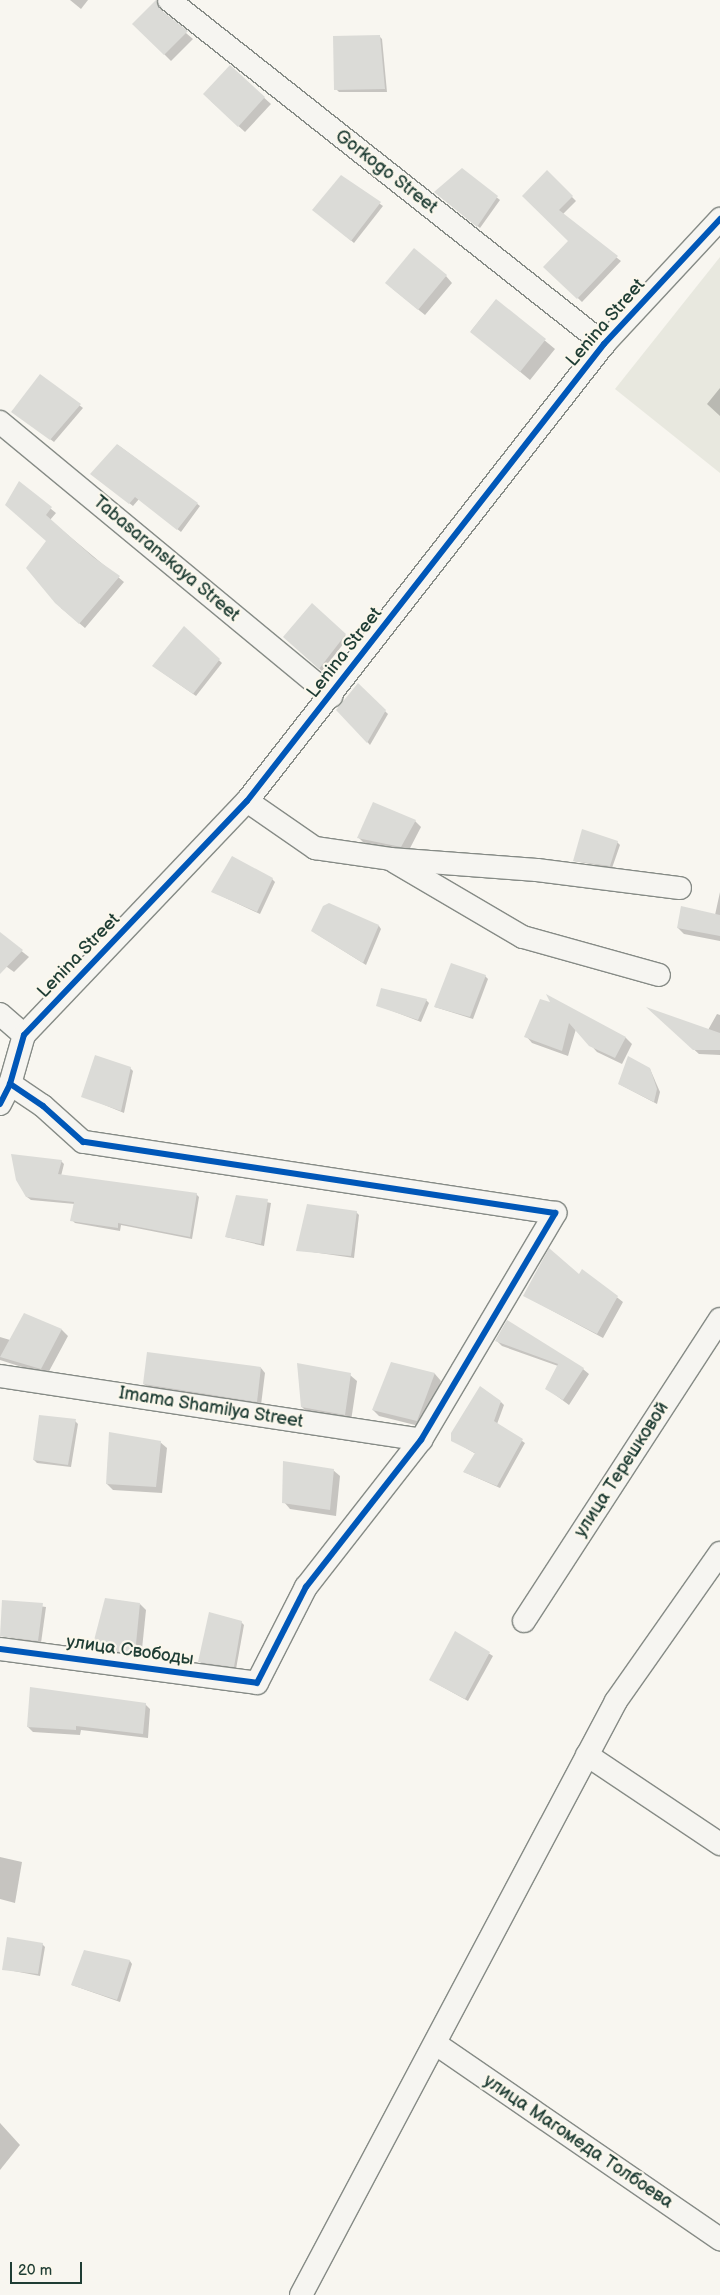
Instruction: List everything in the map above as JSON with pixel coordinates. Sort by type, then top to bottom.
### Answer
[{"type":"street","name":"Gorkogo Street","points":[[169,0],[604,344]]},
{"type":"street","name":"Lenina Street","points":[[5,1094],[24,1035],[247,801],[331,696],[604,344],[720,219]]},
{"type":"street","name":"Tabasaranskaya Street","points":[[0,422],[331,696]]},
{"type":"street","points":[[247,801],[315,848],[390,859],[537,870],[680,888]]},
{"type":"street","points":[[390,859],[523,937],[659,975]]},
{"type":"street","points":[[0,1014],[24,1035]]},
{"type":"street","points":[[5,1094],[43,1106],[83,1142],[555,1213],[421,1440]]},
{"type":"street","name":"улица Терешковой","points":[[524,1621],[720,1319]]},
{"type":"street","name":"Imama Shamilya Street","points":[[0,1376],[421,1440]]},
{"type":"street","name":"улица Свободы","points":[[0,1649],[257,1683],[306,1587],[421,1440]]},
{"type":"street","points":[[301,2295],[436,2044],[616,1701],[720,1553]]},
{"type":"street","points":[[587,1755],[720,1844]]},
{"type":"street","name":"улица Магомеда Толбоева","points":[[436,2044],[720,2239]]},
{"type":"shaded area","points":[[720,257],[720,473],[615,389]]},
{"type":"building","points":[[156,0],[161,10],[188,31],[164,55],[132,24]]},
{"type":"building","points":[[380,35],[385,89],[334,90],[333,36]]},
{"type":"building","points":[[230,65],[265,97],[238,127],[203,94]]},
{"type":"building","points":[[462,168],[498,196],[477,227],[434,192]]},
{"type":"building","points":[[547,170],[573,196],[559,210],[618,256],[577,299],[543,267],[568,241],[522,196]]},
{"type":"building","points":[[341,175],[381,202],[351,241],[312,210]]},
{"type":"building","points":[[414,248],[447,275],[418,310],[385,283]]},
{"type":"building","points":[[496,299],[546,339],[520,372],[470,332]]},
{"type":"building","points":[[40,374],[81,404],[50,440],[11,412]]},
{"type":"building","points":[[117,444],[198,503],[177,530],[135,497],[129,504],[90,474]]},
{"type":"building","points":[[19,481],[52,507],[46,515],[93,557],[120,576],[79,624],[55,603],[26,568],[46,541],[5,505]]},
{"type":"building","points":[[312,603],[346,634],[319,669],[283,637]]},
{"type":"building","points":[[184,626],[220,659],[193,694],[152,666]]},
{"type":"building","points":[[358,683],[386,710],[367,743],[336,710]]},
{"type":"building","points":[[373,802],[416,820],[401,847],[357,838]]},
{"type":"building","points":[[582,829],[618,841],[610,866],[573,861]]},
{"type":"building","points":[[232,856],[273,878],[257,912],[211,892]]},
{"type":"building","points":[[329,903],[379,925],[363,963],[311,931],[323,906]]},
{"type":"building","points":[[681,906],[720,915],[720,936],[677,928]]},
{"type":"building","points":[[0,932],[23,950],[0,974]]},
{"type":"building","points":[[451,963],[486,975],[470,1017],[434,1007]]},
{"type":"building","points":[[381,988],[427,999],[418,1020],[376,1006]]},
{"type":"building","points":[[546,994],[626,1037],[615,1058],[589,1046],[569,1023],[562,1051],[524,1037],[540,999],[550,1002]]},
{"type":"building","points":[[646,1007],[720,1033],[720,1050],[693,1050]]},
{"type":"building","points":[[95,1055],[131,1067],[121,1111],[81,1097]]},
{"type":"building","points":[[628,1056],[650,1068],[657,1089],[654,1102],[618,1084]]},
{"type":"building","points":[[11,1154],[62,1160],[58,1174],[197,1193],[190,1237],[118,1223],[118,1228],[70,1221],[74,1202],[26,1197],[16,1180]]},
{"type":"building","points":[[236,1195],[268,1199],[261,1244],[225,1237]]},
{"type":"building","points":[[307,1204],[357,1211],[351,1256],[296,1251]]},
{"type":"building","points":[[549,1248],[579,1274],[582,1269],[618,1296],[597,1334],[523,1296]]},
{"type":"building","points":[[24,1313],[62,1329],[41,1369],[0,1357]]},
{"type":"building","points":[[507,1320],[584,1368],[563,1400],[545,1389],[558,1364],[495,1341]]},
{"type":"building","points":[[147,1352],[261,1367],[257,1402],[143,1384]]},
{"type":"building","points":[[391,1362],[435,1373],[417,1421],[372,1410]]},
{"type":"building","points":[[297,1363],[351,1373],[345,1415],[301,1407]]},
{"type":"building","points":[[480,1386],[501,1401],[494,1421],[523,1439],[497,1486],[463,1472],[475,1453],[451,1441],[451,1433]]},
{"type":"building","points":[[39,1415],[76,1419],[68,1465],[33,1460]]},
{"type":"building","points":[[109,1432],[161,1441],[156,1487],[106,1484]]},
{"type":"building","points":[[283,1461],[334,1469],[330,1510],[282,1503]]},
{"type":"building","points":[[105,1598],[140,1603],[135,1654],[92,1648]]},
{"type":"building","points":[[2,1600],[43,1603],[38,1641],[0,1636]]},
{"type":"building","points":[[209,1612],[242,1621],[234,1667],[198,1662]]},
{"type":"building","points":[[455,1631],[490,1652],[465,1699],[429,1680]]},
{"type":"building","points":[[30,1687],[146,1703],[143,1734],[76,1726],[76,1730],[27,1727]]},
{"type":"building","points":[[7,1937],[43,1943],[38,1974],[2,1970]]},
{"type":"building","points":[[84,1950],[130,1960],[117,2000],[71,1985]]},
{"type":"cycle path","points":[[0,1104],[10,1084],[24,1035],[247,801],[604,344],[720,219]]},
{"type":"cycle path","points":[[0,1649],[257,1683],[306,1587],[421,1440],[555,1213],[83,1142],[43,1106],[10,1084]]}]
